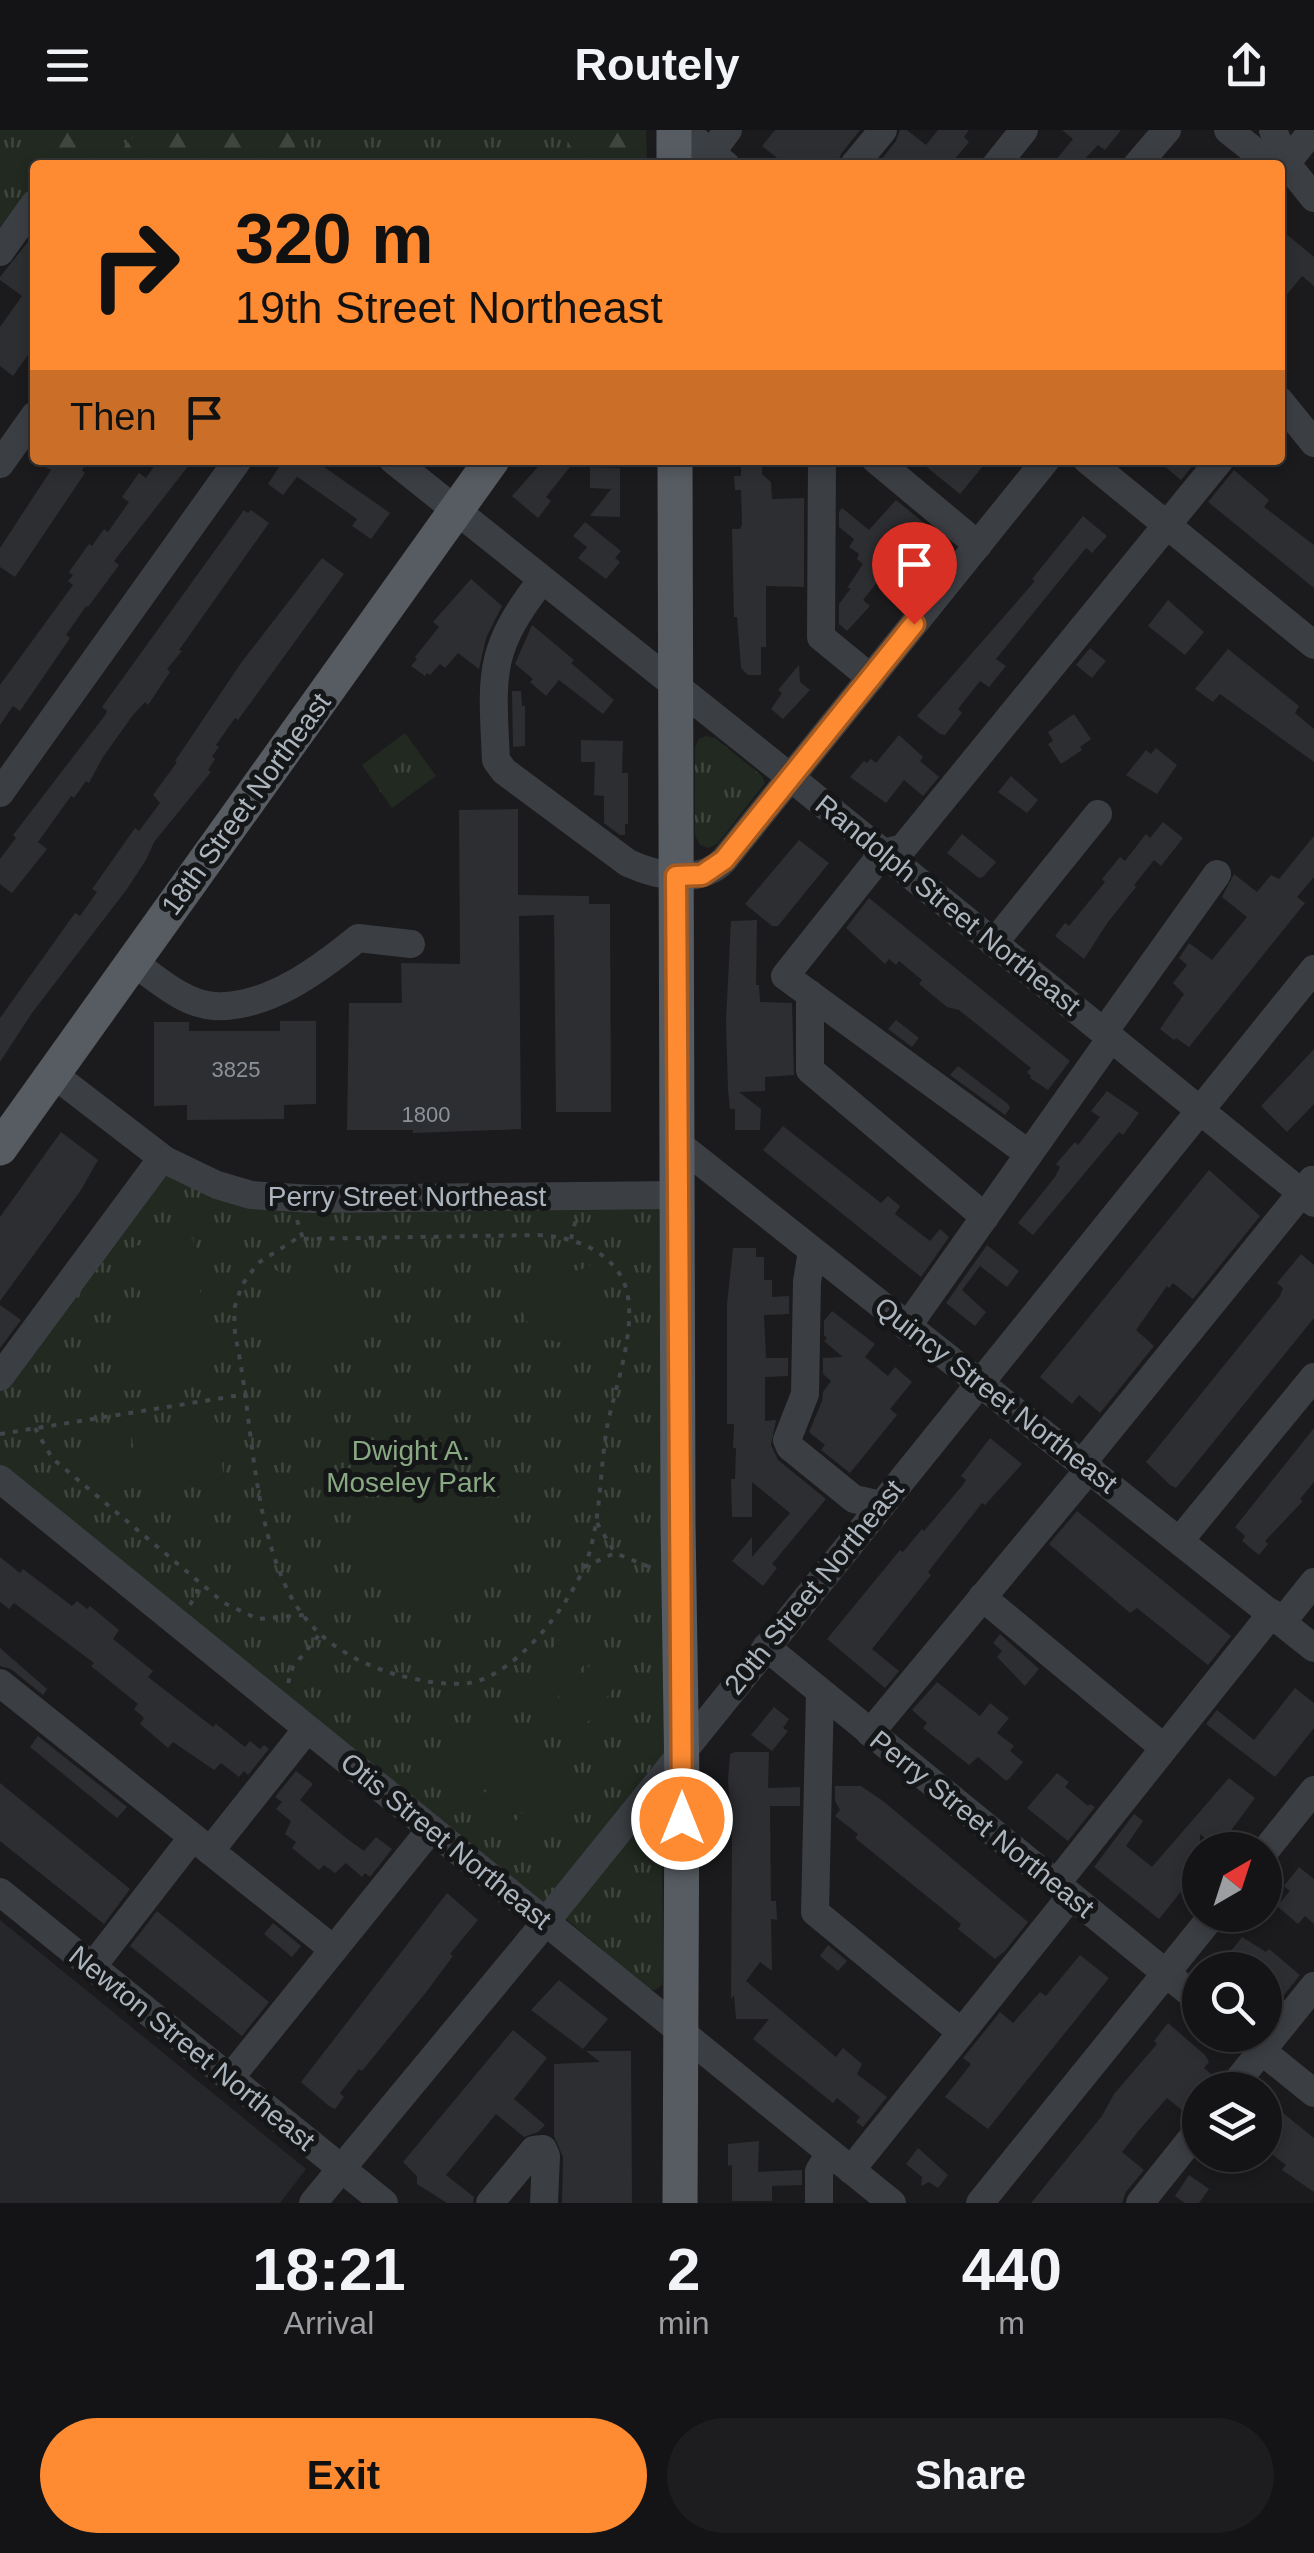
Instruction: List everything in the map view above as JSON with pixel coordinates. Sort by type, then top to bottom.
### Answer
[{"type":"main road","points":[[674,160],[676,130]]},
{"type":"main road","name":"18th Street Northeast","points":[[0,1148],[488,465]]},
{"type":"main road","points":[[675,465],[680,2203]]},
{"type":"street","points":[[676,130],[716,153]]},
{"type":"street","points":[[858,160],[882,130]]},
{"type":"street","points":[[1000,160],[1024,130]]},
{"type":"street","points":[[1141,160],[1167,130]]},
{"type":"street","points":[[1228,130],[1268,160]]},
{"type":"street","points":[[1274,130],[1281,160]]},
{"type":"street","points":[[1285,165],[1313,130]]},
{"type":"street","points":[[1285,169],[1314,198]]},
{"type":"street","points":[[0,252],[30,210]]},
{"type":"street","points":[[1285,407],[1314,442]]},
{"type":"street","points":[[0,464],[30,423]]},
{"type":"street","points":[[0,793],[234,465]]},
{"type":"street","name":"Randolph Street Northeast","points":[[400,465],[1200,1110],[1310,1191]]},
{"type":"street","points":[[822,465],[821,637],[871,678]]},
{"type":"street","points":[[882,465],[978,545]]},
{"type":"street","points":[[542,580],[511,622],[499,648],[494,673],[496,760],[504,771],[628,863],[676,876],[702,875],[717,867],[1042,465]]},
{"type":"street","points":[[1093,465],[1314,644]]},
{"type":"street","points":[[1029,1154],[785,976],[883,853],[903,848],[1216,465]]},
{"type":"street","points":[[994,943],[1098,814]]},
{"type":"street","points":[[907,1327],[1029,1154],[1216,874]]},
{"type":"street","points":[[133,962],[176,992],[212,1006],[256,1001],[322,967],[358,938],[411,944]]},
{"type":"street","name":"20th Street Northeast","points":[[314,2203],[1314,969]]},
{"type":"street","points":[[810,994],[810,1070],[984,1217]]},
{"type":"street","name":"Perry Street Northeast","points":[[53,1074],[162,1158],[234,1191],[286,1198],[677,1195]]},
{"type":"street","name":"Quincy Street Northeast","points":[[677,1142],[1314,1648]]},
{"type":"street","points":[[0,1378],[162,1158]]},
{"type":"street","points":[[870,1733],[1310,1191]]},
{"type":"street","points":[[812,1251],[807,1282],[805,1394],[787,1440],[790,1447],[854,1499],[881,1505]]},
{"type":"street","points":[[1180,1540],[1314,1377]]},
{"type":"street","name":"Otis Street Northeast","points":[[0,1480],[892,2203]]},
{"type":"street","points":[[819,2203],[819,2171],[841,2162],[961,2032],[1164,1748],[1277,1617],[1314,1582]]},
{"type":"street","points":[[982,1597],[1164,1748]]},
{"type":"street","name":"Perry Street Northeast","points":[[766,1647],[1182,1986]]},
{"type":"street","points":[[0,1683],[333,1949]]},
{"type":"street","points":[[820,1693],[815,1912],[961,2032]]},
{"type":"street","points":[[92,1966],[201,1845],[297,1721]]},
{"type":"street","points":[[1280,1832],[1314,1790]]},
{"type":"street","points":[[230,2078],[431,1829]]},
{"type":"street","name":"Newton Street Northeast","points":[[0,1892],[384,2203]]},
{"type":"street","points":[[980,2203],[1199,1932]]},
{"type":"street","points":[[1282,2015],[1314,1986]]},
{"type":"street","points":[[1263,2052],[1314,2094]]},
{"type":"street","points":[[490,2203],[534,2150],[543,2149],[544,2203]]},
{"type":"street","points":[[1154,2198],[1182,2155]]},
{"type":"path","points":[[538,1235],[581,1242],[611,1264],[622,1279],[628,1317],[584,1566],[554,1618],[532,1642],[497,1672],[472,1683],[449,1684],[367,1665],[335,1648],[304,1615],[289,1592],[268,1537],[247,1394],[234,1309],[242,1286],[258,1262],[296,1239],[538,1235]]},
{"type":"path","points":[[0,1434],[247,1394]]},
{"type":"path","points":[[35,1428],[52,1458],[224,1603],[258,1619],[304,1615]]},
{"type":"path","points":[[595,1519],[616,1553],[679,1581]]},
{"type":"path","points":[[584,1566],[616,1553]]},
{"type":"path","points":[[297,1721],[293,1666],[320,1634]]},
{"type":"shaded area","points":[[0,1920],[306,2169],[280,2203],[0,2203]]},
{"type":"green space","points":[[0,130],[646,130],[647,160],[30,160],[30,198],[0,239]]},
{"type":"green space","points":[[13,130],[79,130],[117,155],[139,130],[293,130],[296,160],[64,160]]},
{"type":"green space","points":[[569,130],[640,130],[638,160],[566,160]]},
{"type":"green space","points":[[405,733],[436,776],[392,808],[362,765]]},
{"type":"green space","points":[[706,736],[715,738],[762,776],[765,783],[718,843],[709,848],[700,845],[695,835],[695,747]]},
{"type":"green space","name":"Dwight A. Moseley Park","points":[[162,1158],[251,1195],[677,1195],[681,1753],[545,1922],[0,1479],[0,1377]]},
{"type":"green space","points":[[193,1238],[212,1380],[125,1391],[117,1332],[145,1328],[134,1246]]},
{"type":"green space","points":[[588,1265],[596,1267],[597,1329],[582,1339],[567,1342],[538,1333],[521,1307],[521,1291],[528,1274],[581,1270]]},
{"type":"green space","points":[[273,1268],[285,1276],[350,1276],[357,1285],[357,1327],[335,1356],[292,1363],[270,1354],[273,1287],[265,1277]]},
{"type":"green space","points":[[216,1420],[224,1478],[139,1489],[131,1431]]},
{"type":"green space","points":[[128,1436],[134,1488],[90,1494],[84,1442]]},
{"type":"green space","points":[[425,1484],[455,1488],[481,1498],[502,1516],[514,1544],[444,1618],[443,1630],[432,1634],[423,1624],[423,1617],[355,1551],[360,1526],[367,1516],[389,1499]]},
{"type":"green space","points":[[564,1634],[591,1656],[546,1712],[519,1690]]},
{"type":"green space","points":[[595,1659],[621,1679],[576,1737],[550,1716]]},
{"type":"green space","points":[[494,1715],[522,1738],[477,1794],[449,1770]]},
{"type":"green space","points":[[526,1742],[553,1763],[509,1817],[482,1796]]},
{"type":"green space","points":[[559,1767],[585,1789],[540,1844],[514,1823]]},
{"type":"green space","points":[[649,1818],[662,1828],[663,1976],[662,1985],[655,1990],[565,1918],[643,1820]]},
{"type":"building","points":[[775,130],[860,130],[839,160],[780,160],[762,146]]},
{"type":"building","points":[[900,130],[907,130],[926,145],[938,130],[969,130],[964,137],[969,142],[954,160],[881,160]]},
{"type":"building","points":[[1062,130],[1121,130],[1105,150],[1098,145],[1084,160],[1056,160],[1073,139]]},
{"type":"building","points":[[1285,233],[1314,257],[1314,286],[1302,276],[1285,297]]},
{"type":"building","points":[[30,239],[30,352],[13,376],[0,366],[0,327],[22,296],[0,277]]},
{"type":"building","points":[[41,465],[81,465],[85,473],[15,577],[0,567],[0,548],[51,470]]},
{"type":"building","points":[[155,465],[189,465],[114,561],[119,565],[66,635],[70,638],[20,711],[13,706],[0,725],[0,685],[73,585],[68,581],[73,575],[69,572],[89,544],[92,546],[104,529],[108,532],[129,502],[122,497],[139,473],[146,478]]},
{"type":"building","points":[[280,465],[321,465],[390,513],[371,539],[352,526],[357,519],[299,478],[283,495],[268,484]]},
{"type":"building","points":[[540,465],[570,467],[546,497],[551,501],[538,518],[512,496]]},
{"type":"building","points":[[762,465],[762,474],[771,482],[772,499],[804,498],[804,587],[766,586],[766,647],[761,647],[761,675],[748,675],[741,668],[734,617],[732,529],[742,525],[741,490],[735,490],[734,476],[741,476],[741,466]]},
{"type":"building","points":[[924,465],[984,465],[960,494]]},
{"type":"building","points":[[1163,465],[1193,465],[1181,480]]},
{"type":"building","points":[[590,467],[620,468],[620,517],[590,516],[611,489],[590,488]]},
{"type":"building","points":[[1234,470],[1269,500],[1264,507],[1314,545],[1314,588],[1208,502]]},
{"type":"building","points":[[896,500],[924,523],[863,600],[870,606],[847,631],[839,624],[839,604],[863,564],[857,559],[859,554],[849,547],[854,539],[839,527],[839,512],[842,508],[869,530]]},
{"type":"building","points":[[244,510],[251,510],[269,523],[179,650],[182,651],[167,669],[170,672],[148,705],[145,702],[133,715],[89,783],[86,781],[74,798],[71,796],[38,842],[47,849],[12,893],[0,884],[0,859],[16,838],[13,835],[106,714],[102,707]]},
{"type":"building","points":[[1083,516],[1107,536],[1092,553],[1086,548],[996,659],[1006,666],[989,687],[980,681],[958,709],[962,713],[945,735],[940,734],[917,716],[1035,581],[1032,579]]},
{"type":"building","points":[[585,522],[621,551],[615,558],[620,562],[606,579],[578,558],[587,547],[573,536]]},
{"type":"building","points":[[322,558],[344,574],[238,720],[235,718],[216,745],[219,747],[208,770],[211,772],[154,842],[127,889],[32,1013],[0,1062],[0,1018],[75,913],[80,916],[97,892],[92,889],[135,828],[139,831],[160,803],[153,795],[175,761],[241,663]]},
{"type":"building","points":[[471,579],[502,606],[486,638],[479,669],[458,653],[445,668],[440,664],[425,676],[411,666],[415,657],[439,627],[433,622]]},
{"type":"building","points":[[1168,600],[1204,632],[1185,655],[1148,626]]},
{"type":"building","points":[[532,625],[614,700],[603,714],[559,680],[546,696],[515,664]]},
{"type":"building","points":[[1090,648],[1106,661],[1092,678],[1076,665]]},
{"type":"building","points":[[1228,649],[1299,706],[1295,713],[1314,729],[1314,762],[1220,694],[1213,702],[1195,689]]},
{"type":"building","points":[[799,665],[800,682],[810,690],[783,719],[771,709],[782,693],[778,690]]},
{"type":"building","points":[[512,691],[521,691],[525,706],[525,746],[513,747]]},
{"type":"building","points":[[1074,714],[1091,739],[1061,764],[1048,744],[1053,741],[1048,732]]},
{"type":"building","points":[[899,735],[939,777],[923,796],[904,780],[886,803],[850,777],[864,761],[871,759],[876,763]]},
{"type":"building","points":[[581,740],[623,741],[622,773],[628,773],[625,835],[604,823],[604,796],[594,795],[595,762],[581,762]]},
{"type":"building","points":[[1156,748],[1177,765],[1157,794],[1126,775],[1146,750],[1151,754]]},
{"type":"building","points":[[1011,776],[1038,800],[1027,813],[998,792]]},
{"type":"building","points":[[518,809],[518,895],[589,896],[589,904],[610,904],[611,1112],[556,1112],[554,915],[519,916],[521,1129],[413,1133],[347,1130],[349,1003],[402,1003],[401,963],[460,964],[459,810]]},
{"type":"building","points":[[1163,822],[1183,838],[1161,866],[1154,860],[1084,959],[1055,936],[1065,923],[1069,926],[1120,857],[1125,861],[1146,834],[1150,838]]},
{"type":"building","points":[[962,834],[996,862],[983,877],[979,878],[947,853]]},
{"type":"building","points":[[1314,836],[1314,877],[1297,897],[1305,903],[1189,1047],[1174,1040],[1160,1029],[1184,994],[1173,983],[1187,965],[1179,958],[1189,943],[1212,960],[1247,917],[1222,897],[1234,874],[1257,892],[1271,875],[1279,879]]},
{"type":"building","points":[[799,840],[829,863],[778,926],[772,926],[745,904]]},
{"type":"building","points":[[869,898],[1070,1061],[1048,1090],[1030,1078],[1027,1072],[1031,1068],[959,1010],[947,1007],[899,961],[896,965],[889,959],[885,964],[846,928]]},
{"type":"building","points":[[757,920],[756,985],[760,1002],[792,1003],[794,1075],[765,1077],[765,1091],[739,1092],[761,1109],[760,1130],[735,1130],[735,1109],[730,1109],[728,1090],[726,1021],[731,921]]},
{"type":"building","points":[[896,1020],[919,1038],[912,1047],[888,1029]]},
{"type":"building","points":[[280,1021],[316,1021],[316,1104],[284,1105],[284,1119],[187,1120],[187,1105],[154,1106],[154,1022],[189,1022],[189,1031],[280,1031]]},
{"type":"building","points":[[1314,1049],[1314,1104],[1287,1132],[1261,1106]]},
{"type":"building","points":[[958,1066],[1008,1104],[1005,1115],[950,1075]]},
{"type":"building","points":[[1107,1091],[1139,1113],[1033,1235],[1018,1223],[1055,1177],[1060,1167],[1056,1164],[1075,1142],[1078,1145],[1100,1117],[1091,1111]]},
{"type":"building","points":[[783,1126],[881,1203],[888,1196],[900,1206],[895,1214],[930,1241],[940,1229],[949,1237],[921,1277],[763,1150]]},
{"type":"building","points":[[61,1132],[98,1160],[81,1190],[0,1301],[0,1217]]},
{"type":"building","points":[[1209,1170],[1260,1216],[1193,1299],[1173,1283],[1167,1286],[1136,1330],[1154,1346],[1100,1413],[1079,1395],[1072,1404],[1040,1377]]},
{"type":"building","points":[[987,1245],[1019,1271],[1007,1287],[980,1266],[962,1290],[986,1312],[975,1326],[946,1303]]},
{"type":"building","points":[[733,1248],[756,1248],[756,1257],[764,1257],[764,1280],[772,1280],[772,1297],[789,1296],[789,1314],[764,1315],[766,1358],[788,1358],[788,1376],[765,1377],[765,1421],[776,1420],[771,1445],[778,1460],[826,1499],[772,1564],[777,1568],[763,1586],[732,1561],[752,1537],[752,1557],[790,1513],[752,1482],[752,1517],[732,1517],[731,1479],[735,1479],[736,1448],[734,1424],[727,1424],[727,1304]]},
{"type":"building","points":[[1301,1254],[1314,1265],[1314,1318],[1176,1488],[1170,1485],[1146,1462],[1280,1296],[1283,1288],[1277,1283]]},
{"type":"building","points":[[0,1305],[21,1320],[0,1348]]},
{"type":"building","points":[[832,1311],[875,1344],[865,1357],[888,1376],[895,1367],[912,1382],[890,1409],[897,1415],[850,1473],[821,1450],[825,1445],[809,1432],[831,1381],[823,1374],[823,1358],[843,1357],[824,1341],[824,1321]]},
{"type":"building","points":[[1314,1428],[1314,1482],[1300,1499],[1303,1501],[1265,1541],[1268,1544],[1259,1555],[1242,1541],[1245,1536],[1235,1527]]},
{"type":"building","points":[[990,1438],[1022,1464],[985,1505],[982,1503],[872,1649],[899,1671],[885,1688],[827,1639],[900,1550],[903,1552],[924,1531],[962,1486],[966,1480],[961,1476]]},
{"type":"building","points":[[1077,1511],[1231,1636],[1208,1665],[1137,1608],[1130,1613],[1049,1544]]},
{"type":"building","points":[[0,1557],[20,1573],[23,1569],[72,1606],[77,1601],[87,1609],[90,1606],[119,1630],[113,1639],[153,1671],[148,1677],[213,1727],[216,1724],[245,1747],[250,1741],[260,1749],[264,1745],[269,1749],[248,1775],[244,1771],[239,1777],[221,1763],[214,1770],[173,1742],[168,1748],[140,1724],[144,1718],[134,1709],[138,1704],[91,1666],[94,1663],[14,1603],[9,1609],[0,1602]]},
{"type":"building","points":[[1000,1634],[1039,1669],[1025,1686],[997,1657],[1002,1651],[993,1643]]},
{"type":"building","points":[[0,1648],[47,1689],[43,1695],[11,1669],[0,1666]]},
{"type":"building","points":[[937,1682],[980,1716],[990,1703],[1009,1718],[997,1733],[1014,1746],[1010,1751],[1023,1762],[1006,1781],[978,1757],[969,1765],[923,1728],[927,1723],[912,1710]]},
{"type":"building","points":[[1295,1688],[1314,1703],[1314,1728],[1275,1777],[1206,1724],[1217,1710],[1254,1740]]},
{"type":"building","points":[[774,1707],[789,1719],[783,1728],[788,1731],[772,1751],[751,1735]]},
{"type":"building","points":[[38,1736],[127,1807],[117,1818],[30,1747]]},
{"type":"building","points":[[769,1752],[768,1788],[800,1787],[800,1806],[770,1806],[771,1901],[776,1901],[777,1920],[771,1919],[772,1971],[760,1962],[746,1981],[836,2057],[843,2048],[862,2064],[857,2074],[887,2097],[863,2127],[856,2122],[860,2117],[837,2098],[833,2103],[753,2039],[769,2019],[736,2019],[734,1995],[731,1999],[732,1843],[728,1780],[730,1754]]},
{"type":"building","points":[[296,1771],[313,1784],[300,1800],[346,1838],[364,1851],[376,1837],[392,1849],[370,1877],[365,1873],[362,1877],[346,1863],[335,1873],[324,1865],[319,1870],[292,1848],[296,1842],[285,1834],[291,1821],[276,1809],[282,1802],[275,1797]]},
{"type":"building","points":[[1057,1773],[1069,1782],[1065,1787],[1088,1806],[1095,1807],[1068,1841],[1027,1808]]},
{"type":"building","points":[[1229,1778],[1255,1798],[1230,1832],[1182,1832]]},
{"type":"building","points":[[0,1783],[130,1889],[104,1924],[0,1841]]},
{"type":"building","points":[[835,1786],[861,1786],[883,1801],[1028,1922],[1005,1951],[995,1959],[958,1929],[961,1924],[855,1838],[858,1834],[835,1816],[840,1810],[835,1801]]},
{"type":"building","points":[[1134,1814],[1143,1821],[1126,1846],[1152,1867],[1182,1832],[1182,1890],[1159,1919],[1094,1867]]},
{"type":"building","points":[[1299,1867],[1314,1879],[1314,1924],[1305,1916],[1298,1924],[1282,1910],[1282,1900],[1290,1891],[1284,1886]]},
{"type":"building","points":[[447,1893],[478,1920],[427,1991],[340,2093],[344,2097],[335,2109],[329,2106],[301,2082]]},
{"type":"building","points":[[157,1911],[269,2002],[242,2036],[130,1946]]},
{"type":"building","points":[[273,1923],[301,1946],[292,1957],[264,1934]]},
{"type":"building","points":[[1242,1937],[1266,1952],[1230,1952]]},
{"type":"building","points":[[828,1945],[847,1961],[838,1971],[820,1956]]},
{"type":"building","points":[[1080,1955],[1109,1978],[988,2129],[945,2097],[971,2064],[963,2058],[1000,2012],[1013,2023],[1040,1992],[1046,1996]]},
{"type":"building","points":[[1282,1960],[1300,1975],[1282,1998]]},
{"type":"building","points":[[559,1980],[608,2019],[583,2049],[531,2010]]},
{"type":"building","points":[[1168,2023],[1182,2035],[1182,2052],[1205,2055],[1209,2062],[1204,2068],[1209,2072],[1182,2072],[1182,2110],[1167,2098],[1122,2152],[1144,2170],[1122,2203],[1031,2203],[1157,2044],[1154,2041]]},
{"type":"building","points":[[513,2030],[547,2058],[514,2099],[545,2125],[524,2137],[496,2114],[446,2175],[474,2197],[473,2203],[447,2203],[417,2184],[417,2176],[403,2162]]},
{"type":"building","points":[[586,2051],[631,2051],[632,2203],[562,2203],[563,2157],[554,2136],[554,2064],[600,2062]]},
{"type":"building","points":[[1283,2113],[1314,2138],[1314,2192],[1282,2170],[1286,2165],[1282,2162]]},
{"type":"building","points":[[759,2141],[758,2172],[802,2170],[802,2185],[772,2186],[772,2201],[732,2201],[728,2144]]},
{"type":"building","points":[[918,2148],[948,2175],[938,2188],[929,2182],[921,2186],[922,2177],[906,2164]]},
{"type":"building","points":[[1189,2175],[1209,2189],[1199,2203],[1185,2203],[1175,2196]]},
{"type":"route","points":[[682,1819],[676,876],[702,875],[724,860],[914,624]]}]
